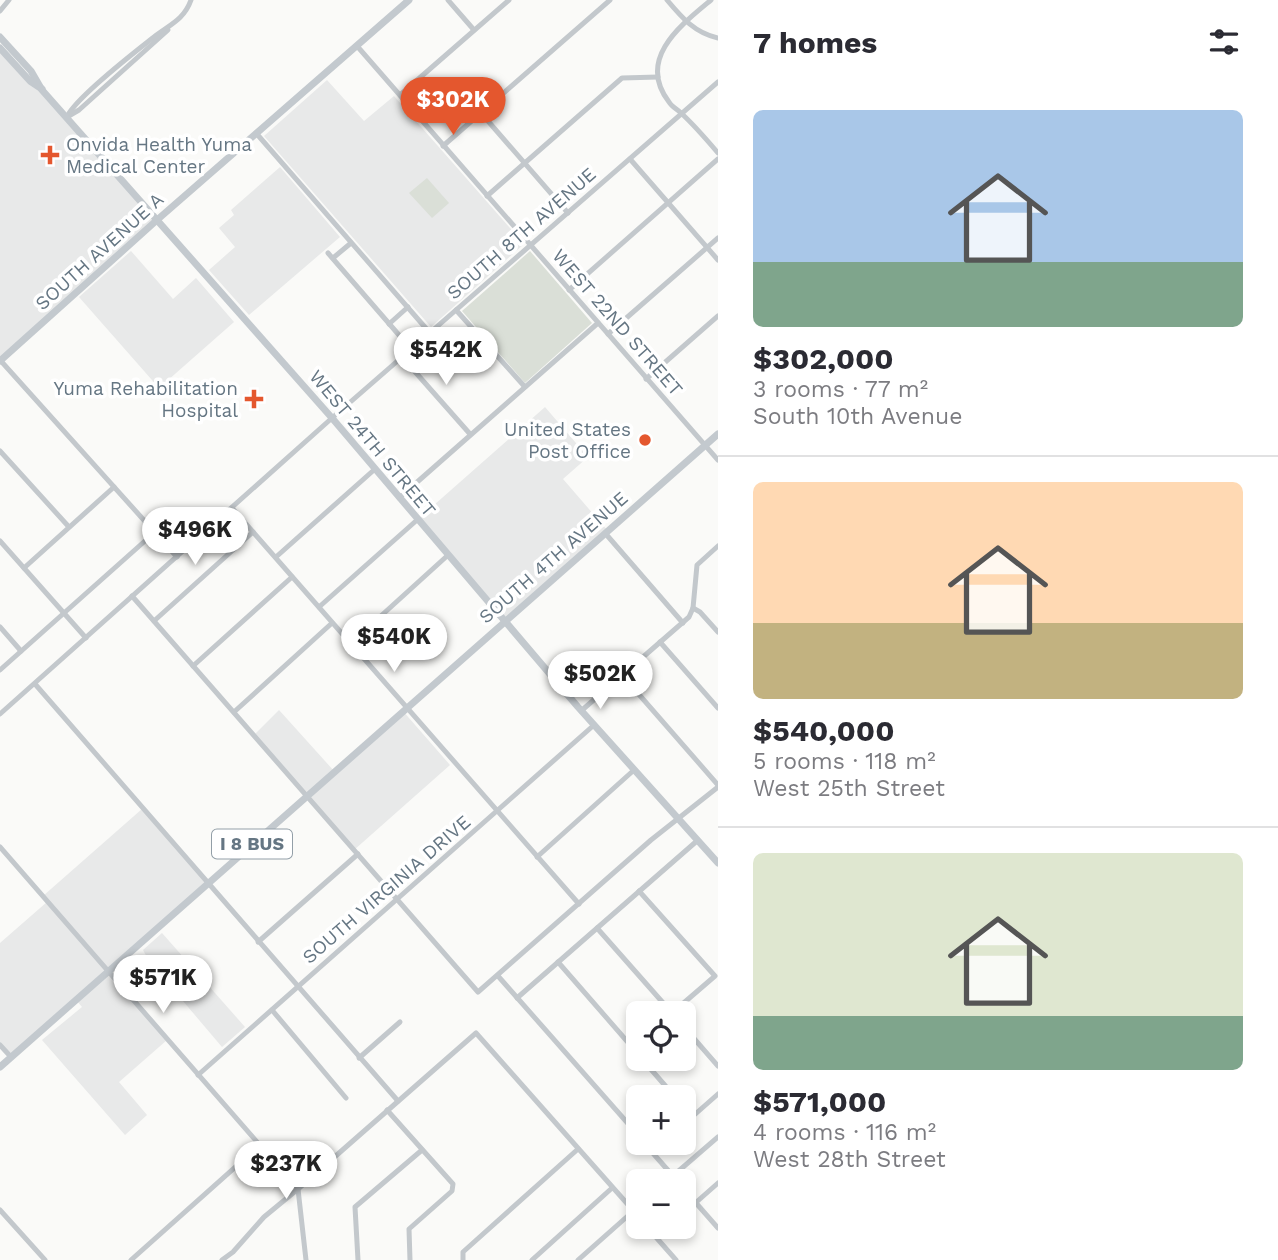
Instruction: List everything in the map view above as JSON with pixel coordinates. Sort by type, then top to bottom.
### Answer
[{"type":"main road","name":"SOUTH AVENUE A","points":[[0,361],[409,0]]},
{"type":"main road","name":"WEST 24TH STREET","points":[[0,37],[31,71],[42,90]]},
{"type":"main road","name":"WEST 24TH STREET","points":[[0,48],[67,117],[331,418],[581,711],[718,863]]},
{"type":"main road","name":"SOUTH 4TH AVENUE","points":[[0,1067],[718,434]]},
{"type":"street","points":[[0,11],[9,0]]},
{"type":"street","points":[[67,117],[72,107],[145,44],[170,27],[188,9],[191,0]]},
{"type":"street","points":[[448,0],[474,30]]},
{"type":"street","points":[[400,95],[509,0]]},
{"type":"street","points":[[443,146],[610,0]]},
{"type":"street","points":[[667,0],[686,22],[702,34],[718,38]]},
{"type":"street","points":[[711,0],[670,37],[663,50],[659,77],[662,91],[670,104],[682,113],[718,153]]},
{"type":"street","name":"WEST 22ND STREET","points":[[357,46],[718,460]]},
{"type":"street","points":[[487,196],[622,78],[659,77]]},
{"type":"street","name":"SOUTH 8TH AVENUE","points":[[0,715],[331,418],[718,82]]},
{"type":"street","points":[[481,113],[568,213]]},
{"type":"street","points":[[256,133],[430,333]]},
{"type":"street","points":[[711,145],[718,138]]},
{"type":"street","points":[[630,159],[718,260]]},
{"type":"street","points":[[569,290],[718,159]]},
{"type":"street","points":[[608,334],[718,238]]},
{"type":"street","points":[[333,258],[351,243]]},
{"type":"street","points":[[328,253],[405,342]]},
{"type":"street","points":[[389,324],[408,307]]},
{"type":"street","points":[[456,310],[525,387]]},
{"type":"street","points":[[646,379],[718,316]]},
{"type":"street","points":[[399,498],[598,323]]},
{"type":"street","points":[[402,357],[470,434]]},
{"type":"street","points":[[0,361],[177,557]]},
{"type":"street","points":[[0,451],[69,527]]},
{"type":"street","points":[[276,557],[375,469]]},
{"type":"street","points":[[24,568],[114,487]]},
{"type":"street","points":[[232,508],[579,904]]},
{"type":"street","points":[[318,607],[417,520]]},
{"type":"street","points":[[0,670],[155,532]]},
{"type":"street","points":[[154,621],[253,532]]},
{"type":"street","points":[[605,533],[683,623]]},
{"type":"street","points":[[0,541],[86,638]]},
{"type":"street","points":[[581,711],[692,613],[697,565],[715,548],[718,556]]},
{"type":"street","points":[[350,644],[447,556]]},
{"type":"street","points":[[193,666],[292,577]]},
{"type":"street","points":[[132,596],[478,992],[718,786],[622,675]]},
{"type":"street","points":[[693,608],[718,632]]},
{"type":"street","points":[[234,712],[332,623]]},
{"type":"street","points":[[0,627],[21,651]]},
{"type":"street","points":[[660,642],[718,708]]},
{"type":"street","points":[[35,684],[398,1101]]},
{"type":"street","name":"SOUTH VIRGINIA DRIVE","points":[[198,1075],[594,725]]},
{"type":"street","points":[[537,857],[634,770]]},
{"type":"street","points":[[517,998],[698,840]]},
{"type":"street","points":[[0,847],[298,1189],[306,1260]]},
{"type":"street","points":[[258,942],[358,854]]},
{"type":"street","points":[[639,891],[715,976],[686,1001]]},
{"type":"street","points":[[597,928],[661,1001]]},
{"type":"street","points":[[558,962],[626,1041]]},
{"type":"street","points":[[498,976],[626,1121]]},
{"type":"street","points":[[272,1010],[346,1098]]},
{"type":"street","points":[[359,1058],[400,1022]]},
{"type":"street","points":[[222,1260],[233,1252],[264,1217],[476,1033],[626,1203]]},
{"type":"street","points":[[696,1041],[718,1066]]},
{"type":"street","points":[[0,1045],[11,1057]]},
{"type":"street","points":[[652,1071],[664,1085]]},
{"type":"street","points":[[696,1113],[718,1094]]},
{"type":"street","points":[[387,1110],[453,1184],[452,1191],[409,1229],[410,1260]]},
{"type":"street","points":[[681,1169],[718,1137]]},
{"type":"street","points":[[134,1259],[259,1146]]},
{"type":"street","points":[[463,1260],[463,1252],[578,1149]]},
{"type":"street","points":[[358,1260],[355,1207],[422,1150]]},
{"type":"street","points":[[655,1155],[667,1169]]},
{"type":"street","points":[[717,1186],[696,1203],[718,1228]]},
{"type":"street","points":[[531,1260],[612,1188]]},
{"type":"street","points":[[0,1210],[45,1260]]},
{"type":"street","points":[[578,1260],[626,1217]]},
{"type":"street","points":[[658,1239],[676,1260]]},
{"type":"shaded area","name":"Onvida Health Yuma Medical Center","points":[[0,47],[157,220],[0,361]]},
{"type":"shaded area","points":[[327,80],[364,121],[394,96],[524,244],[431,327],[264,136]]},
{"type":"shaded area","points":[[280,167],[340,237],[249,315],[209,270],[235,247],[219,228],[234,215],[231,210]]},
{"type":"shaded area","points":[[427,178],[449,203],[432,218],[409,193]]},
{"type":"shaded area","points":[[131,251],[173,299],[196,278],[234,322],[159,388],[79,297]]},
{"type":"shaded area","points":[[530,251],[592,323],[525,383],[462,311]]},
{"type":"shaded area","points":[[545,407],[588,457],[563,479],[608,531],[504,621],[417,520]]},
{"type":"shaded area","points":[[279,710],[334,771],[402,710],[450,765],[354,850],[254,735]]},
{"type":"shaded area","points":[[142,809],[207,883],[109,972],[167,1040],[119,1082],[147,1115],[125,1135],[42,1040],[82,1007],[77,1001],[11,1057],[0,1045],[0,943],[47,902],[43,896]]},
{"type":"shaded area","points":[[162,933],[245,1027],[222,1047],[149,961],[143,950]]},
{"type":"place","name":"Onvida Health Yuma Medical Center","points":[[50,155]]},
{"type":"place","name":"Yuma Rehabilitation Hospital","points":[[254,399]]},
{"type":"place","name":"United States Post Office","points":[[645,440]]}]
